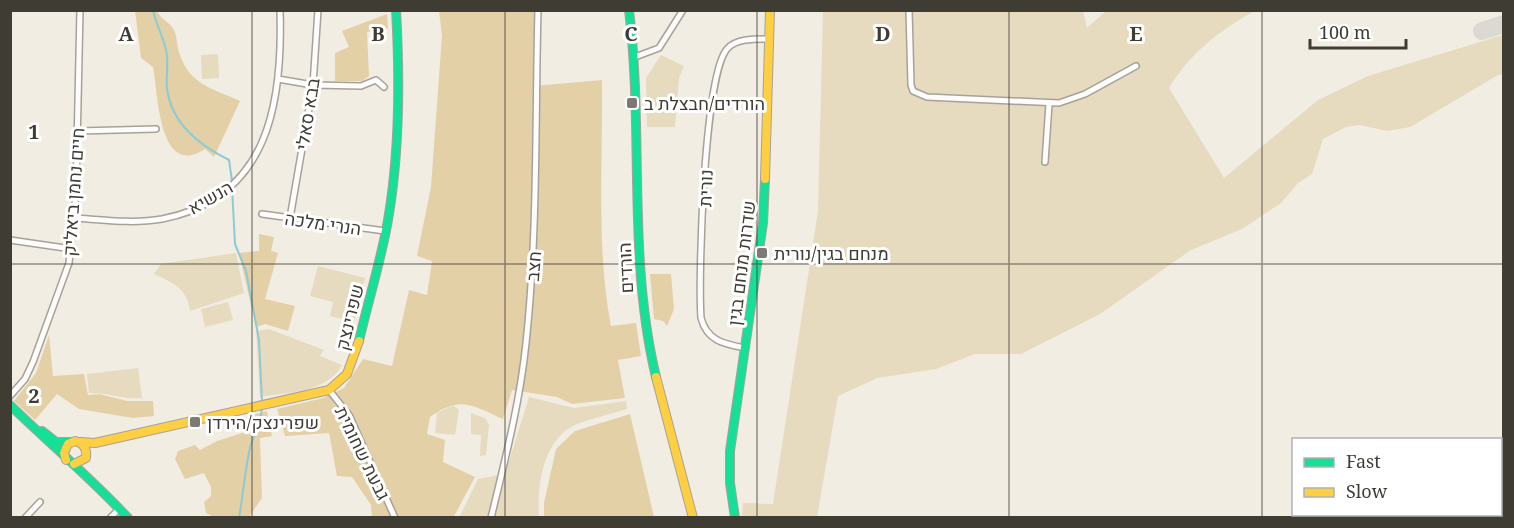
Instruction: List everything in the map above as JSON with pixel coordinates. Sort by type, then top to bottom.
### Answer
[{"type":"street","name":"חיים נחמן ביאליק","points":[[10,396],[25,379],[33,362],[64,281],[72,249],[78,131],[80,10]]},
{"type":"street","name":"הנשיא","points":[[75,218],[116,221],[160,219],[189,210],[231,188],[242,177],[261,144],[278,79],[280,10]]},
{"type":"street","name":"בבא סאלי","points":[[290,218],[313,85],[318,10]]},
{"type":"street","name":"שפרינצק","points":[[329,390],[340,383],[352,365],[385,231],[394,180],[398,85],[396,10]]},
{"type":"street","name":"חצב","points":[[491,518],[517,405],[530,312],[536,204],[538,10]]},
{"type":"street","name":"הורדים","points":[[629,10],[635,57],[639,123],[639,260],[642,305],[655,371],[693,518]]},
{"type":"street","points":[[635,57],[659,48],[683,10]]},
{"type":"street","name":"שדרות מנחם בגין","points":[[735,518],[730,483],[730,451],[763,224],[768,143],[770,10]]},
{"type":"street","points":[[909,10],[910,85],[918,94],[941,98],[1059,103],[1085,94],[1136,66]]},
{"type":"street","name":"נורית","points":[[745,348],[713,339],[704,327],[701,318],[709,119],[715,79],[724,53],[729,46],[743,41],[770,39]]},
{"type":"street","points":[[278,79],[313,85],[361,86],[376,80],[384,87]]},
{"type":"street","points":[[1045,162],[1049,104]]},
{"type":"street","points":[[78,131],[156,129]]},
{"type":"street","name":"הנרי מלכה","points":[[262,214],[385,231]]},
{"type":"street","points":[[10,240],[72,249]]},
{"type":"street","points":[[128,518],[91,478],[70,462],[10,405],[53,440],[81,442],[102,441],[329,390]]},
{"type":"street","name":"גבעת שחומית","points":[[329,390],[349,415],[395,518]]},
{"type":"street","points":[[70,462],[80,464],[102,441]]},
{"type":"street","points":[[70,462],[64,451],[71,442]]},
{"type":"street","points":[[81,442],[86,447],[87,471],[91,478]]},
{"type":"street","points":[[24,518],[40,502]]},
{"type":"street","points":[[110,518],[119,509]]},
{"type":"shaded area","points":[[135,11],[157,11],[175,32],[180,55],[190,73],[204,85],[240,101],[214,157],[205,149],[189,155],[178,153],[169,143],[159,112],[153,67],[141,58]]},
{"type":"shaded area","points":[[439,11],[534,11],[534,86],[602,80],[601,204],[606,297],[611,326],[636,323],[641,356],[618,360],[625,398],[572,404],[557,397],[512,390],[503,419],[466,404],[440,410],[430,417],[427,434],[445,440],[443,462],[475,477],[453,518],[372,517],[371,505],[352,477],[337,476],[329,433],[285,436],[277,409],[323,398],[344,388],[363,359],[392,366],[409,290],[427,295],[432,261],[417,256],[431,187],[442,35]]},
{"type":"shaded area","points":[[823,11],[1083,11],[1087,28],[1106,11],[1254,11],[1196,53],[1169,88],[1224,178],[1318,100],[1368,76],[1503,35],[1503,74],[1410,127],[1387,131],[1360,125],[1346,127],[1323,139],[1312,174],[1298,183],[1281,203],[1242,229],[1191,250],[1100,314],[1021,354],[975,354],[936,369],[877,378],[838,396],[817,517],[742,518],[743,503],[773,504],[818,211]]},
{"type":"shaded area","points":[[387,14],[388,29],[367,32],[369,76],[362,81],[335,81],[335,53],[349,47],[342,31]]},
{"type":"shaded area","points":[[218,54],[219,78],[202,79],[201,55]]},
{"type":"shaded area","points":[[661,55],[684,66],[679,78],[675,127],[647,127],[646,78]]},
{"type":"shaded area","points":[[259,234],[274,237],[271,251],[278,253],[265,299],[295,306],[288,331],[265,324],[256,327],[239,253],[259,251]]},
{"type":"shaded area","points":[[236,253],[244,293],[190,311],[186,297],[178,287],[154,274],[161,264]]},
{"type":"shaded area","points":[[318,266],[365,278],[354,322],[330,316],[333,302],[310,296]]},
{"type":"shaded area","points":[[650,274],[671,274],[674,309],[667,326],[663,321],[654,319]]},
{"type":"shaded area","points":[[228,302],[233,320],[205,327],[201,309]]},
{"type":"shaded area","points":[[269,329],[324,350],[320,356],[342,365],[327,381],[317,386],[306,390],[260,397],[256,331]]},
{"type":"shaded area","points":[[49,335],[53,376],[84,374],[88,395],[99,394],[127,401],[153,401],[154,416],[133,418],[79,409],[57,394],[35,420],[14,401],[36,373]]},
{"type":"shaded area","points":[[138,368],[142,398],[89,393],[87,374]]},
{"type":"shaded area","points":[[529,397],[574,408],[626,401],[627,409],[577,424],[556,440],[541,477],[539,517],[459,518],[478,479],[505,474]]},
{"type":"shaded area","points":[[453,405],[459,410],[455,435],[435,433],[437,413]]},
{"type":"shaded area","points":[[267,411],[272,436],[260,438],[262,498],[249,517],[214,517],[206,513],[204,502],[211,496],[211,487],[204,473],[185,479],[175,459],[178,451],[195,445],[200,450],[217,441],[252,430],[249,416]]},
{"type":"shaded area","points":[[471,413],[485,418],[489,425],[486,455],[480,456],[481,435],[471,434]]},
{"type":"shaded area","points":[[630,414],[654,517],[544,517],[544,503],[556,449],[575,431]]},
{"type":"waterway","points":[[153,10],[166,50],[167,89],[175,113],[189,132],[207,148],[229,160],[232,181]]},
{"type":"waterway","points":[[232,187],[235,244],[246,271],[259,340],[262,402]]},
{"type":"waterway","points":[[239,518],[250,448],[262,408]]},
{"type":"taxiway","points":[[1482,31],[1504,24]]},
{"type":"traffic: fast","points":[[359,341],[385,235],[395,168],[398,89],[396,10]]},
{"type":"traffic: fast","points":[[629,10],[633,56],[642,286],[647,331],[656,377]]},
{"type":"traffic: fast","points":[[735,518],[730,483],[730,451],[763,223],[765,179]]},
{"type":"traffic: fast","points":[[10,405],[128,518]]},
{"type":"traffic: fast","points":[[42,431],[56,442],[71,442]]},
{"type":"traffic: slow","points":[[765,179],[770,10]]},
{"type":"traffic: slow","points":[[81,442],[95,443],[329,390],[347,374],[359,341]]},
{"type":"traffic: slow","points":[[656,377],[693,518]]},
{"type":"traffic: slow","points":[[66,460],[64,453],[68,444],[78,442],[83,445],[86,458],[74,464]]},
{"type":"place","name":"הורדים/חבצלת ב","points":[[632,103]]},
{"type":"place","name":"מנחם בגין/נורית","points":[[762,253]]},
{"type":"place","name":"שפרינצק/הירדן","points":[[195,422]]}]
